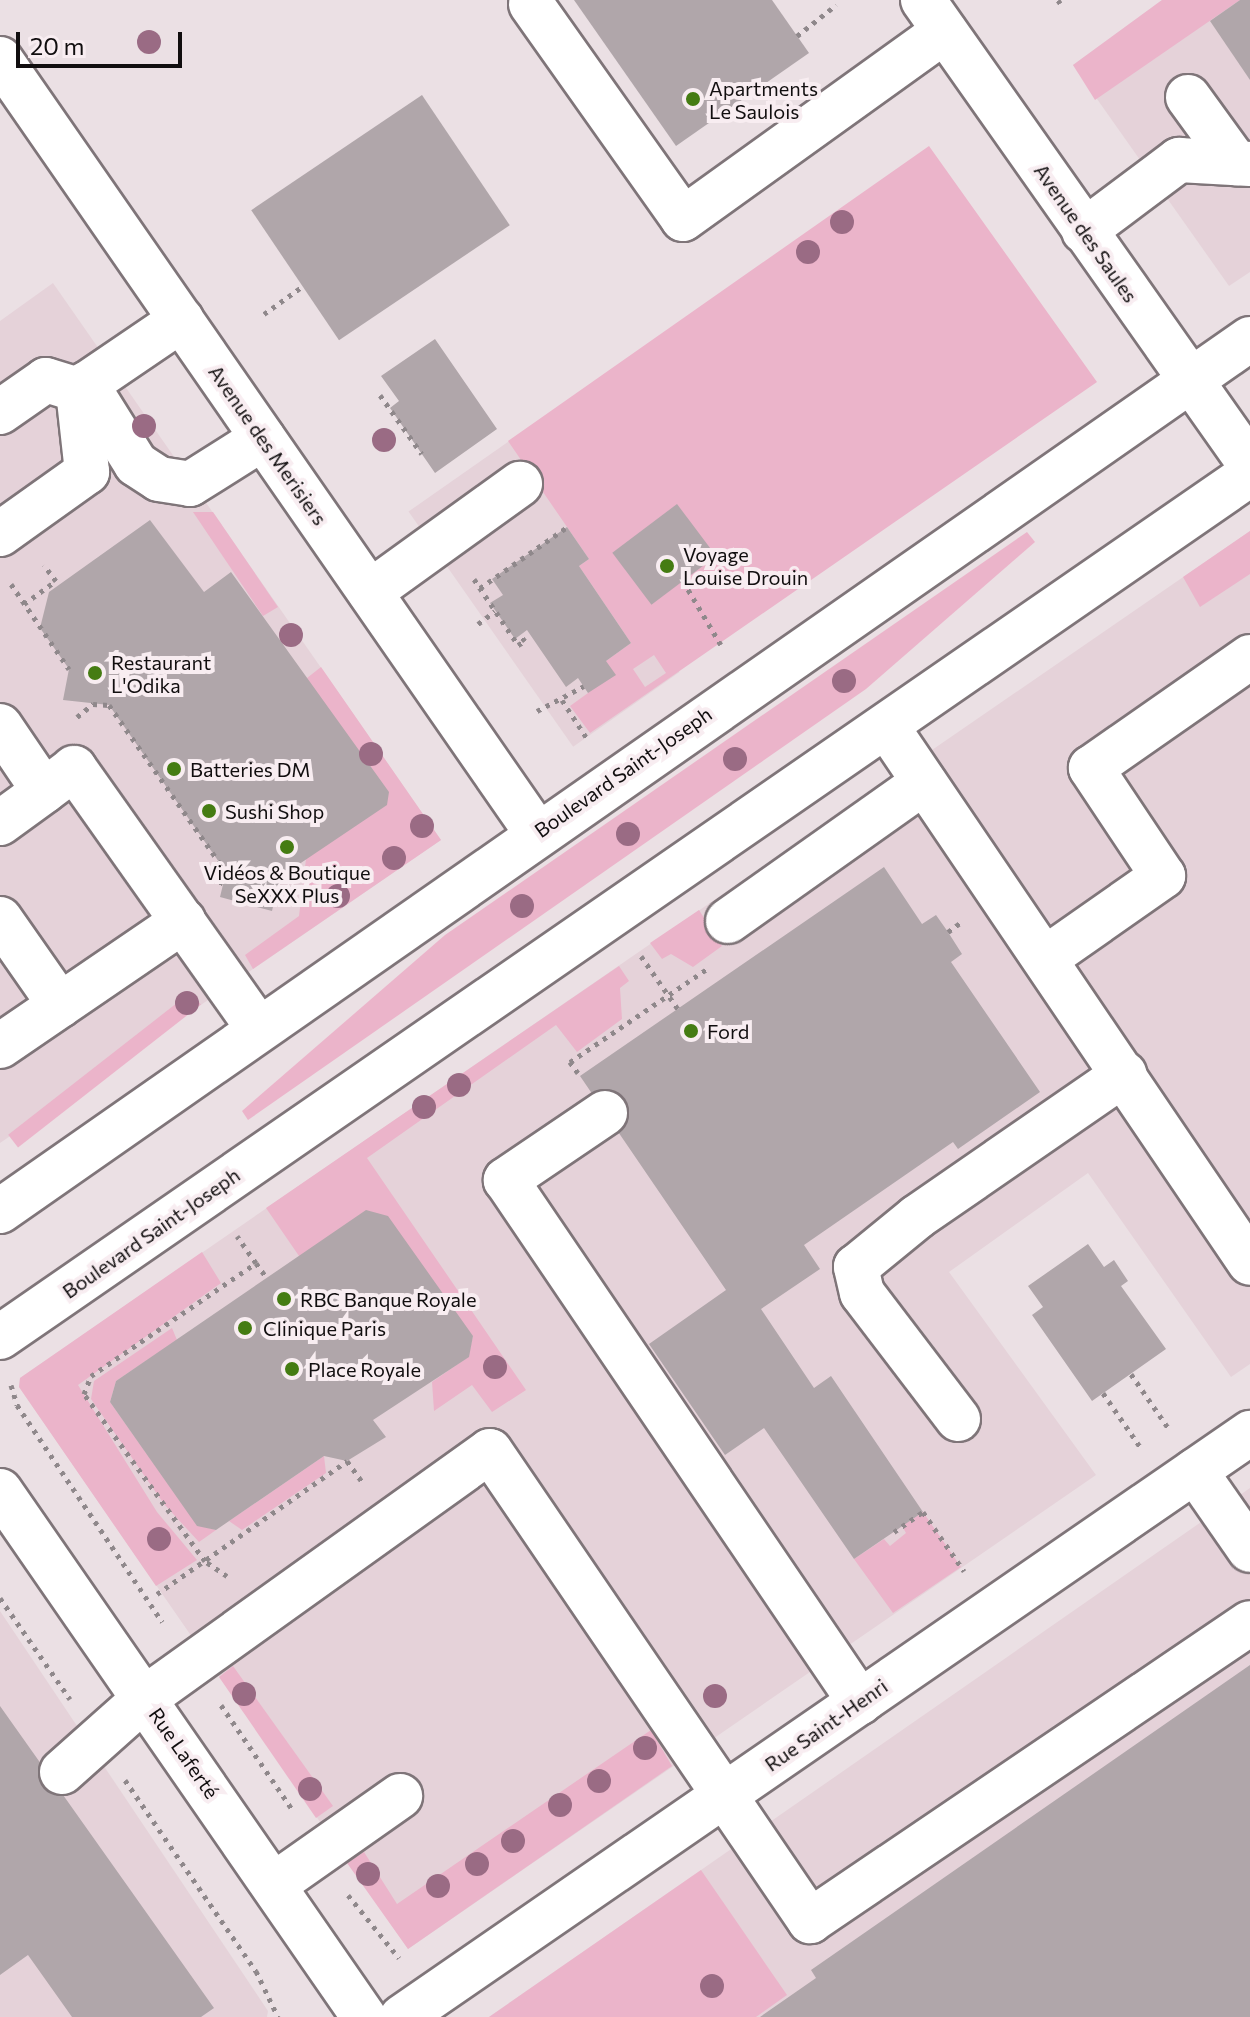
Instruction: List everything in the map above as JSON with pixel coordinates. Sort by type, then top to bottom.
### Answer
[{"type":"street","points":[[531,4],[683,219],[934,16]]},
{"type":"street","name":"Avenue des Saules","points":[[934,16],[1250,464]]},
{"type":"street","name":"Avenue des Merisiers","points":[[0,59],[536,832]]},
{"type":"street","points":[[1188,97],[1239,148]]},
{"type":"street","points":[[1084,231],[1179,160],[1239,148]]},
{"type":"street","points":[[82,387],[181,320]]},
{"type":"street","name":"Boulevard Saint-Joseph","points":[[0,1211],[536,832],[1250,339]]},
{"type":"street","points":[[0,412],[46,380],[82,387],[136,464],[159,479],[201,480],[263,438]]},
{"type":"street","points":[[1,552],[87,472],[82,387]]},
{"type":"street","name":"Boulevard Saint-Joseph","points":[[0,1337],[1250,474]]},
{"type":"street","points":[[370,592],[520,484]]},
{"type":"street","points":[[1046,958],[1163,876],[1091,768],[1250,657]]},
{"type":"street","points":[[0,726],[44,791]]},
{"type":"street","points":[[887,727],[1250,1263]]},
{"type":"street","points":[[0,823],[74,768],[259,1029]]},
{"type":"street","points":[[728,921],[924,782]]},
{"type":"street","points":[[0,919],[60,1005]]},
{"type":"street","points":[[0,1046],[183,921]]},
{"type":"street","points":[[958,1419],[862,1293],[856,1267],[862,1256],[1124,1074]]},
{"type":"street","points":[[605,1113],[506,1180],[860,1702]]},
{"type":"street","name":"Rue Saint-Henri","points":[[402,2017],[1250,1433]]},
{"type":"street","points":[[62,1772],[145,1698],[490,1451],[722,1798],[810,1921],[1250,1623]]},
{"type":"street","points":[[1195,1471],[1250,1550]]},
{"type":"street","name":"Rue Laferté","points":[[0,1491],[275,1884],[364,2017]]},
{"type":"street","points":[[275,1884],[400,1796]]},
{"type":"path","points":[[797,36],[836,5]]},
{"type":"path","points":[[264,314],[303,286]]},
{"type":"path","points":[[380,395],[422,454]]},
{"type":"path","points":[[480,588],[567,527]]},
{"type":"path","points":[[1,552],[24,604],[69,669]]},
{"type":"path","points":[[24,604],[56,581]]},
{"type":"path","points":[[683,581],[723,649]]},
{"type":"path","points":[[478,624],[495,611],[518,645],[525,641],[520,635]]},
{"type":"path","points":[[537,711],[584,686]]},
{"type":"path","points":[[562,700],[589,743]]},
{"type":"path","points":[[93,704],[109,705],[226,872],[222,884]]},
{"type":"path","points":[[275,897],[289,899],[295,867]]},
{"type":"path","points":[[633,946],[678,1009]]},
{"type":"path","points":[[229,1225],[267,1278]]},
{"type":"path","points":[[205,1561],[84,1394],[91,1376],[256,1263]]},
{"type":"path","points":[[1131,1374],[1171,1433]]},
{"type":"path","points":[[9,1379],[17,1405],[172,1636]]},
{"type":"path","points":[[1103,1393],[1144,1452]]},
{"type":"path","points":[[157,1594],[347,1461]]},
{"type":"path","points":[[894,1532],[923,1512],[965,1573]]},
{"type":"path","points":[[212,1692],[300,1820]]},
{"type":"path","points":[[339,1881],[377,1937],[404,1963]]},
{"type":"path","points":[[256,1971],[278,2017]]},
{"type":"shaded area","points":[[1162,0],[1250,0],[1250,272],[1229,286],[1073,65]]},
{"type":"shaded area","points":[[1162,0],[1240,0],[1095,100],[1073,65]]},
{"type":"shaded area","points":[[929,146],[1097,382],[590,733],[570,706],[588,693],[606,661],[631,643],[579,566],[589,559],[508,441]],"holes":[[[654,655],[666,673],[645,687],[633,669]]]},
{"type":"shaded area","points":[[53,283],[441,840],[0,1143],[0,321]]},
{"type":"shaded area","points":[[515,437],[680,672],[573,747],[409,512]]},
{"type":"shaded area","points":[[193,512],[213,512],[278,607],[263,616]]},
{"type":"shaded area","points":[[1250,531],[1250,1364],[1231,1377],[1088,1173],[949,1272],[1096,1475],[408,1949],[19,1387],[20,1378]]},
{"type":"shaded area","points":[[1250,531],[1250,574],[1200,607],[1183,577]]},
{"type":"shaded area","points":[[1027,532],[1035,542],[866,689],[248,1120],[242,1111],[445,935]]},
{"type":"shaded area","points":[[321,667],[441,840],[253,969],[245,955],[299,916],[306,859],[307,678]]},
{"type":"shaded area","points":[[699,910],[722,946],[693,967],[671,954],[662,959],[650,943]]},
{"type":"shaded area","points":[[619,966],[629,981],[620,988],[622,1019],[577,1052],[556,1025],[367,1158],[526,1390],[492,1412],[472,1385],[434,1411],[432,1382],[468,1357],[473,1336],[299,1256],[266,1208]]},
{"type":"shaded area","points":[[191,992],[201,1005],[18,1147],[8,1135]]},
{"type":"shaded area","points":[[202,1252],[221,1283],[78,1385],[157,1512],[197,1560],[156,1586],[19,1387],[20,1378]]},
{"type":"shaded area","points":[[172,1328],[177,1340],[116,1381],[110,1402],[197,1525],[216,1530],[199,1542],[164,1504],[91,1399],[94,1381]]},
{"type":"shaded area","points":[[324,1456],[326,1473],[242,1530],[229,1521]]},
{"type":"shaded area","points":[[1250,1488],[1250,2017],[489,2017],[701,1870]]},
{"type":"shaded area","points":[[923,1512],[961,1567],[893,1613],[854,1559],[884,1539],[890,1546],[906,1533],[902,1526]]},
{"type":"shaded area","points":[[0,1611],[268,2011],[267,2017],[0,2017]]},
{"type":"shaded area","points":[[233,1666],[333,1806],[316,1818],[219,1677]]},
{"type":"shaded area","points":[[651,1730],[672,1766],[408,1949],[347,1863],[364,1852],[397,1904]]},
{"type":"shaded area","points":[[701,1870],[787,1995],[756,2017],[489,2017]]},
{"type":"building","name":"Apartments Le Saulois","points":[[574,0],[772,0],[809,53],[676,146]]},
{"type":"building","points":[[1240,0],[1250,0],[1250,80],[1210,21]]},
{"type":"building","points":[[422,95],[510,225],[339,340],[251,210]]},
{"type":"building","points":[[435,339],[497,429],[435,473],[390,408],[399,401],[381,376]]},
{"type":"building","points":[[677,504],[716,556],[651,605],[612,553]]},
{"type":"building","points":[[150,520],[204,592],[231,572],[389,792],[387,805],[280,877],[272,911],[220,897],[226,872],[109,705],[63,700],[69,669],[40,628],[49,592]]},
{"type":"building","points":[[567,527],[589,559],[579,566],[631,643],[606,661],[616,675],[588,693],[578,678],[566,687],[527,630],[515,639],[490,603],[503,595],[492,579]]},
{"type":"building","points":[[884,867],[922,924],[936,915],[948,932],[962,954],[951,962],[1040,1092],[958,1149],[953,1142],[804,1245],[820,1269],[761,1309],[814,1388],[831,1376],[923,1512],[854,1559],[764,1428],[725,1455],[649,1344],[726,1290],[580,1076]]},
{"type":"building","name":"Place Royale","points":[[366,1210],[388,1216],[473,1336],[469,1357],[373,1420],[386,1437],[347,1461],[324,1456],[216,1530],[197,1526],[110,1402],[116,1381]]},
{"type":"building","points":[[1088,1244],[1104,1267],[1114,1260],[1128,1281],[1121,1286],[1166,1349],[1092,1401],[1032,1315],[1043,1307],[1028,1286]]},
{"type":"building","points":[[1250,1665],[1250,2017],[760,2017],[816,1978],[811,1970]]},
{"type":"building","points":[[0,1706],[214,2008],[201,2017],[72,2017],[28,1955],[0,1975]]},
{"type":"place","name":"Apartments Le Saulois","points":[[693,99]]},
{"type":"place","name":"Voyage Louise Drouin","points":[[667,566]]},
{"type":"place","name":"Restaurant L'Odika","points":[[95,673]]},
{"type":"place","name":"Batteries DM","points":[[174,769]]},
{"type":"place","name":"Sushi Shop","points":[[209,811]]},
{"type":"place","name":"Vidéos & Boutique SeXXX Plus","points":[[287,847]]},
{"type":"place","name":"Ford","points":[[691,1031]]},
{"type":"place","name":"RBC Banque Royale","points":[[284,1299]]},
{"type":"place","name":"Clinique Paris","points":[[245,1328]]},
{"type":"place","name":"Place Royale","points":[[292,1369]]}]
